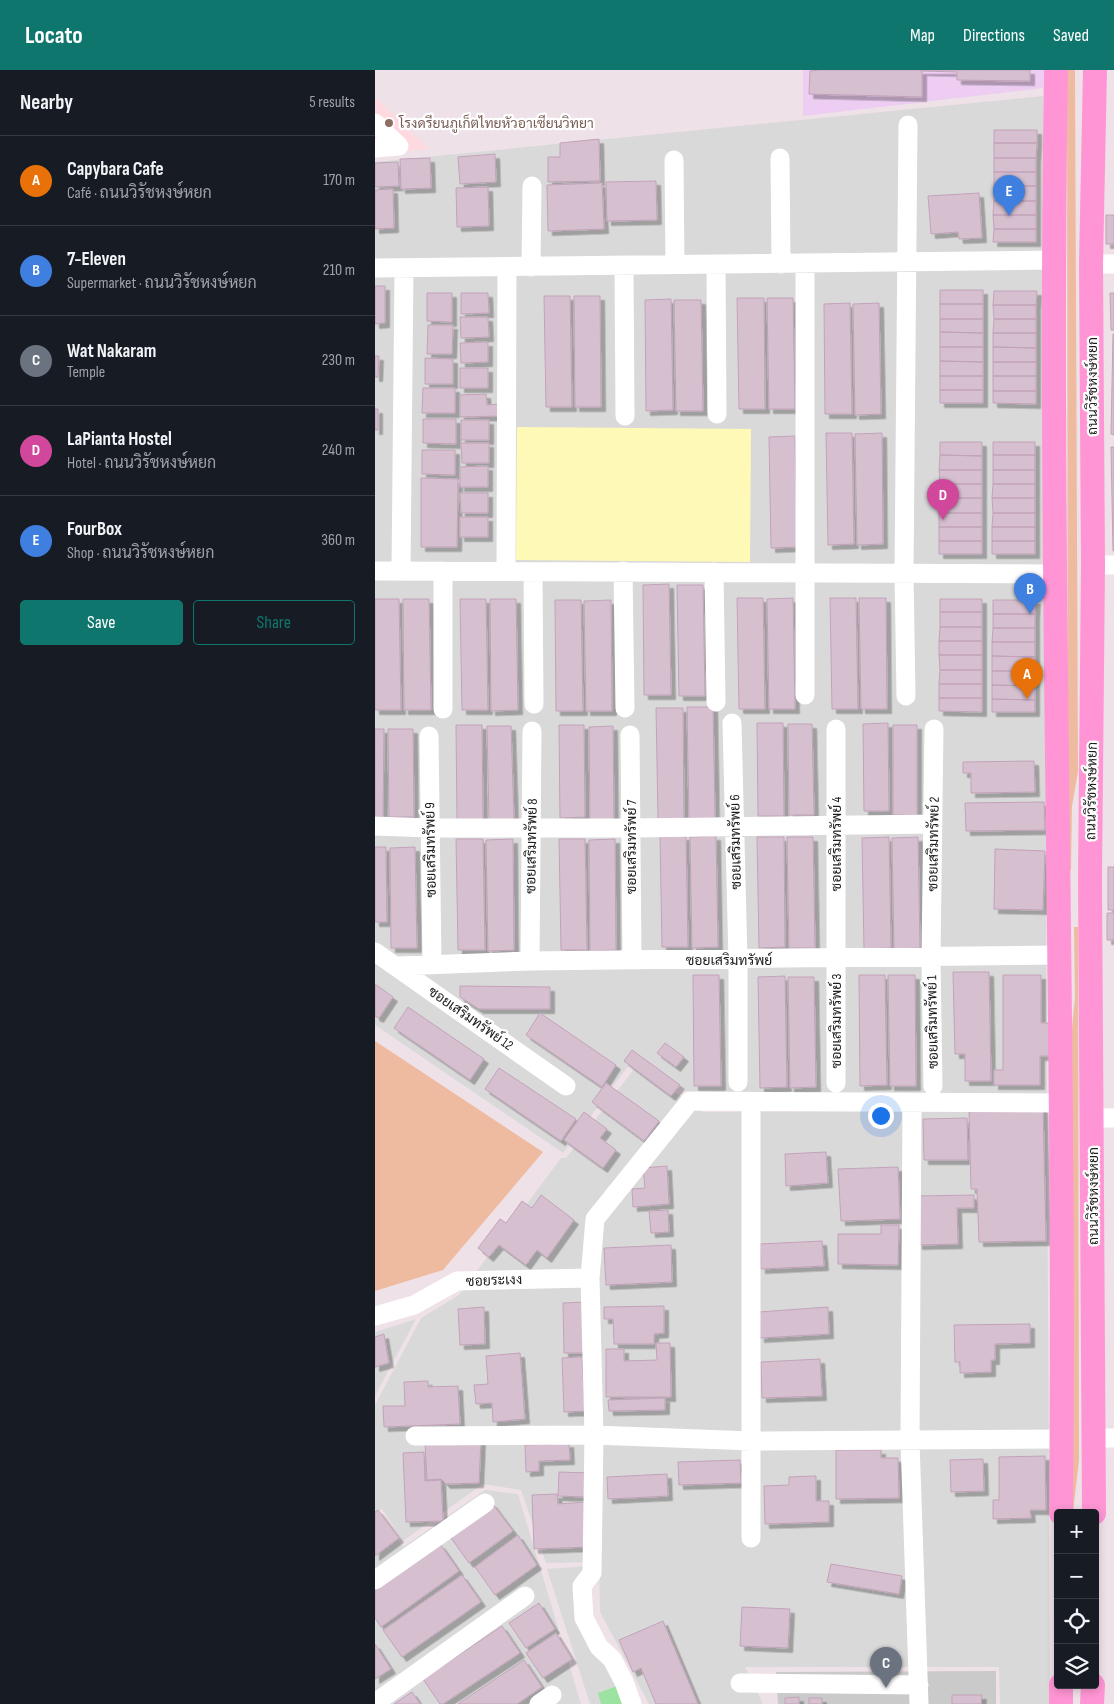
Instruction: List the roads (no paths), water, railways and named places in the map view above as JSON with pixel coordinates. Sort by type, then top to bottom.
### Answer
[{"type":"main road","points":[[1056,70],[1053,260],[1053,574],[1060,955],[1061,1509]]},
{"type":"main road","name":"ถนนวิรัชหงษ์หยก","points":[[1095,70],[1091,264],[1103,565],[1090,879],[1103,1118],[1105,1438],[1095,1509]]},
{"type":"main road","points":[[1058,880],[1090,879]]},
{"type":"main road","points":[[1061,1689],[1061,1704]]},
{"type":"main road","points":[[1093,1689],[1093,1704]]},
{"type":"street","points":[[375,124],[399,146],[375,148]]},
{"type":"street","points":[[906,696],[903,573],[908,125]]},
{"type":"street","points":[[780,158],[781,264]]},
{"type":"street","points":[[674,160],[675,265]]},
{"type":"street","points":[[531,267],[532,186]]},
{"type":"street","points":[[375,268],[1053,260]]},
{"type":"street","points":[[805,264],[805,695]]},
{"type":"street","points":[[1091,264],[1114,264]]},
{"type":"street","points":[[715,265],[717,414]]},
{"type":"street","points":[[624,266],[625,416]]},
{"type":"street","points":[[506,571],[507,267]]},
{"type":"street","points":[[401,571],[404,268]]},
{"type":"street","points":[[375,571],[1053,574]]},
{"type":"street","points":[[443,571],[443,709]]},
{"type":"street","points":[[533,572],[534,704]]},
{"type":"street","points":[[623,572],[625,708]]},
{"type":"street","points":[[714,572],[716,702]]},
{"type":"street","name":"ซอยเสริมทรัพย์ 6","points":[[732,723],[738,960],[738,1082]]},
{"type":"street","name":"ซอยเสริมทรัพย์ 4","points":[[835,729],[836,959]]},
{"type":"street","name":"ซอยเสริมทรัพย์ 2","points":[[931,958],[934,729]]},
{"type":"street","name":"ซอยเสริมทรัพย์ 8","points":[[530,961],[532,731]]},
{"type":"street","name":"ซอยเสริมทรัพย์ 7","points":[[631,735],[632,960]]},
{"type":"street","name":"ซอยเสริมทรัพย์ 9","points":[[429,736],[432,965]]},
{"type":"street","points":[[375,826],[430,828],[631,828],[735,825],[933,824]]},
{"type":"street","name":"ซอยเสริมทรัพย์ 12","points":[[375,952],[398,966],[566,1086]]},
{"type":"street","name":"ซอยเสริมทรัพย์","points":[[398,966],[530,961],[931,958],[1060,955]]},
{"type":"street","name":"ซอยเสริมทรัพย์ 1","points":[[931,958],[933,1086]]},
{"type":"street","name":"ซอยเสริมทรัพย์ 3","points":[[836,959],[836,1083]]},
{"type":"street","points":[[632,1704],[624,1682],[612,1659],[599,1647],[584,1618],[582,1586],[591,1572],[594,1435],[590,1278],[595,1219],[690,1101],[1060,1103]]},
{"type":"street","points":[[751,1102],[751,1538]]},
{"type":"street","points":[[740,1683],[919,1695],[911,1440],[912,1102]]},
{"type":"street","name":"ซอยระเงง","points":[[375,1316],[414,1305],[457,1281],[590,1278]]},
{"type":"street","points":[[415,1436],[594,1435],[752,1441],[1062,1439]]},
{"type":"street","points":[[375,1580],[485,1503]]},
{"type":"street","points":[[375,1703],[525,1596]]},
{"type":"place","name":"โรงดรียนภูเก็ตไทยหัวอาเซียนวิทยา","points":[[389,123]]},
{"type":"place","name":"FourBox","points":[[1009,216]]},
{"type":"place","name":"LaPianta Hostel","points":[[943,520]]},
{"type":"place","name":"7-Eleven","points":[[1030,614]]},
{"type":"place","name":"Capybara Cafe","points":[[1027,699]]},
{"type":"place","name":"Wat Nakaram","points":[[886,1688]]}]
